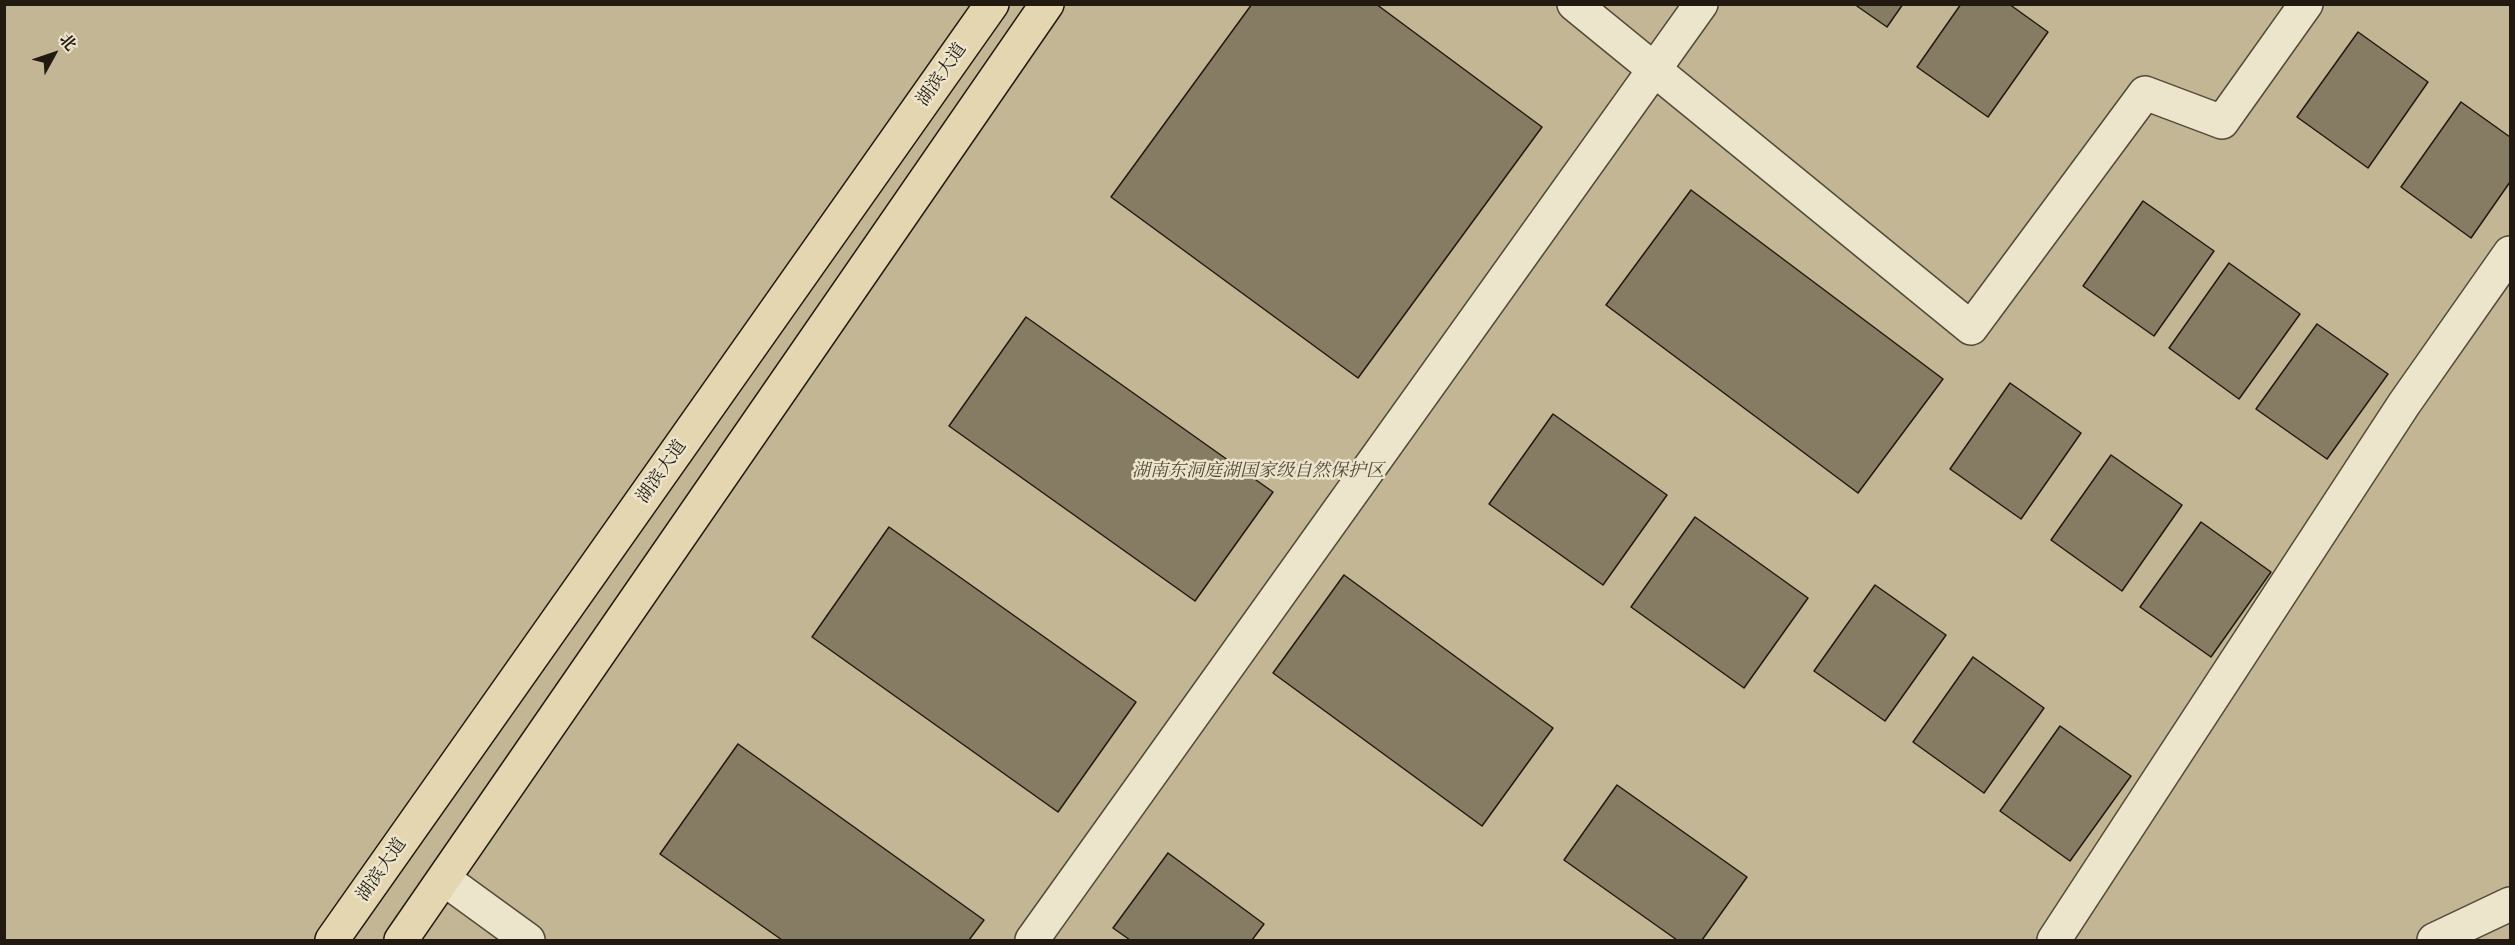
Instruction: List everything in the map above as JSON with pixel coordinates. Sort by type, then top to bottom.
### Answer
[{"type":"highway","name":"湖滨大道","points":[[332,940],[992,4]]},
{"type":"highway","points":[[401,940],[1047,4]]},
{"type":"street","points":[[1574,4],[1971,328],[2145,93],[2222,122],[2306,4]]},
{"type":"street","points":[[1032,940],[1701,4]]},
{"type":"street","points":[[2054,940],[2404,404],[2511,253]]},
{"type":"street","points":[[444,879],[528,940]]},
{"type":"street","points":[[2434,940],[2511,904]]},
{"type":"green space","name":"湖南东洞庭湖国家级自然保护区","points":[[5,5],[2510,5],[2510,940],[5,940]]},
{"type":"building","points":[[1252,4],[1376,4],[1542,127],[1358,378],[1111,197]]},
{"type":"building","points":[[1854,4],[1903,4],[1887,27]]},
{"type":"building","points":[[1961,4],[2009,4],[2048,32],[1988,117],[1917,67]]},
{"type":"building","points":[[2358,32],[2428,82],[2368,168],[2297,117]]},
{"type":"building","points":[[2461,102],[2510,137],[2510,182],[2471,238],[2401,187]]},
{"type":"building","points":[[1691,190],[1943,379],[1858,493],[1606,305]]},
{"type":"building","points":[[2143,201],[2214,251],[2154,336],[2083,286]]},
{"type":"building","points":[[2229,263],[2300,314],[2239,399],[2169,348]]},
{"type":"building","points":[[1026,317],[1273,492],[1195,601],[949,426]]},
{"type":"building","points":[[2317,324],[2388,374],[2327,459],[2256,409]]},
{"type":"building","points":[[2010,383],[2081,433],[2021,519],[1950,469]]},
{"type":"building","points":[[1553,414],[1667,495],[1603,585],[1489,504]]},
{"type":"building","points":[[2111,455],[2182,505],[2122,591],[2051,540]]},
{"type":"building","points":[[1695,517],[1808,598],[1744,688],[1631,607]]},
{"type":"building","points":[[2201,522],[2271,572],[2211,657],[2140,607]]},
{"type":"building","points":[[889,527],[1136,702],[1058,812],[812,637]]},
{"type":"building","points":[[1344,575],[1553,728],[1482,826],[1273,673]]},
{"type":"building","points":[[1875,585],[1946,635],[1885,721],[1814,671]]},
{"type":"building","points":[[1973,657],[2044,708],[1984,793],[1913,742]]},
{"type":"building","points":[[2060,726],[2131,776],[2070,861],[2000,811]]},
{"type":"building","points":[[738,744],[984,920],[969,940],[782,940],[660,854]]},
{"type":"building","points":[[1617,785],[1747,877],[1702,940],[1677,940],[1564,860]]},
{"type":"building","points":[[1168,853],[1264,924],[1252,940],[1130,940],[1113,928]]}]
